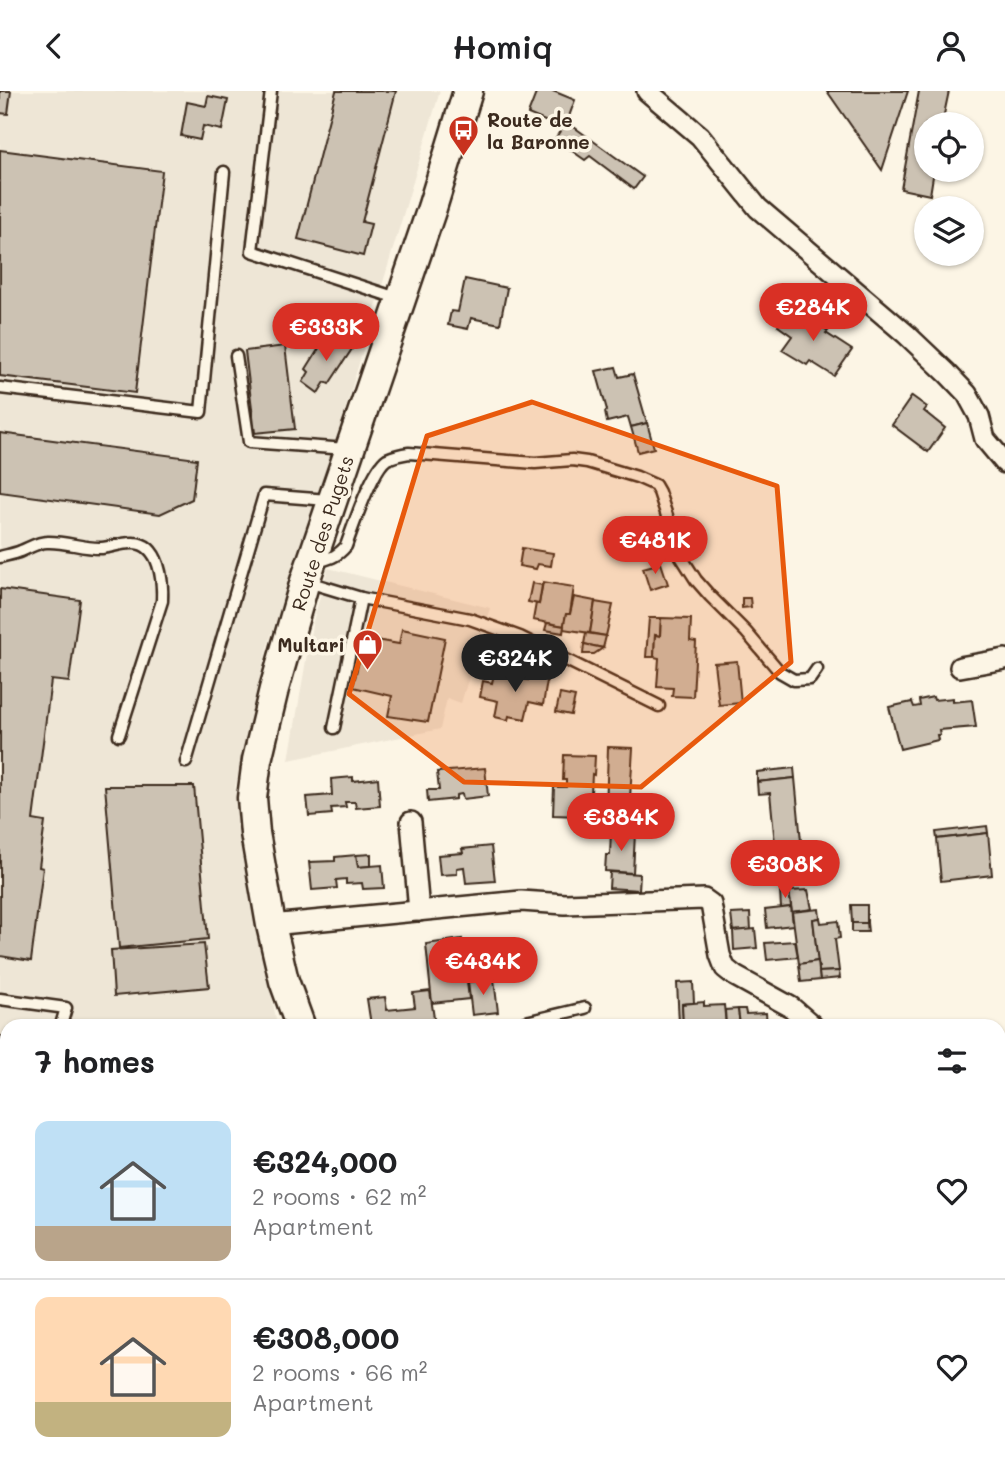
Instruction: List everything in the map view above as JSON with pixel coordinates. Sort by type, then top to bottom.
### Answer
[{"type":"main road","name":"Route des Pugets","points":[[298,1019],[284,981],[271,925],[255,834],[253,798],[257,760],[274,689],[308,572],[432,208],[468,91]]},
{"type":"street","points":[[647,91],[700,136],[758,208],[906,334],[947,373],[967,394],[979,416],[985,439],[1005,463]]},
{"type":"street","points":[[960,667],[1005,659]]},
{"type":"street","points":[[411,822],[419,911]]},
{"type":"street","points":[[271,925],[521,901],[565,904],[704,899],[711,904],[724,968],[791,1007],[805,1019]]},
{"type":"lane","points":[[271,91],[252,251],[400,299]]},
{"type":"lane","points":[[0,388],[201,412],[224,171]]},
{"type":"lane","points":[[236,356],[249,442],[349,449]]},
{"type":"lane","points":[[308,572],[340,554],[346,546],[376,472],[385,460],[397,455],[409,453],[535,463],[572,460],[587,462],[655,485],[660,492],[680,555],[710,596],[780,672],[794,680],[810,679],[817,669]]},
{"type":"lane","points":[[186,762],[264,495],[332,501]]},
{"type":"lane","points":[[0,557],[47,542],[99,548],[143,544],[152,553],[160,568],[162,601],[119,735]]},
{"type":"lane","points":[[308,572],[361,598],[470,619],[520,638],[659,706]]},
{"type":"lane","points":[[334,728],[361,598]]},
{"type":"lane","points":[[0,999],[66,1009],[63,1019]]},
{"type":"lane","points":[[538,1019],[585,1008]]},
{"type":"highlighted area","points":[[532,402],[777,486],[791,662],[641,787],[464,782],[349,694],[427,436]]},
{"type":"shaded area","points":[[0,91],[440,91],[343,417],[267,648],[235,788],[276,1019],[0,1019]]},
{"type":"shaded area","points":[[328,568],[490,608],[461,703],[447,698],[440,729],[289,760],[312,625]]},
{"type":"building","points":[[0,91],[11,91],[8,114],[0,113]]},
{"type":"building","points":[[336,91],[396,91],[362,222],[371,224],[363,256],[298,239]]},
{"type":"building","points":[[537,91],[553,91],[575,100],[567,122],[643,177],[634,189],[590,156],[585,160],[555,139],[562,128],[528,114]]},
{"type":"building","points":[[827,91],[908,91],[882,170]]},
{"type":"building","points":[[919,91],[949,91],[945,112],[915,112]]},
{"type":"building","points":[[208,96],[228,100],[222,130],[203,126],[200,140],[181,136],[187,102],[206,106]]},
{"type":"building","points":[[914,118],[914,182],[932,182],[930,195],[901,189]]},
{"type":"building","points":[[0,150],[162,171],[135,393],[0,376]]},
{"type":"building","points":[[465,279],[507,288],[500,324],[471,318],[468,329],[448,325],[451,311],[458,312]]},
{"type":"building","points":[[791,307],[852,350],[834,376],[810,361],[807,365],[782,350],[792,336],[778,326]]},
{"type":"building","points":[[328,334],[352,349],[329,384],[325,382],[318,393],[303,382],[309,372],[306,369]]},
{"type":"building","points":[[285,346],[295,429],[255,433],[245,351]]},
{"type":"building","points":[[616,367],[619,377],[633,374],[647,423],[631,427],[628,417],[607,422],[607,410],[596,371]]},
{"type":"building","points":[[912,396],[927,407],[924,411],[945,428],[928,452],[892,425]]},
{"type":"building","points":[[647,423],[654,448],[638,452],[631,427]]},
{"type":"building","points":[[0,433],[197,459],[192,499],[160,514],[0,492]]},
{"type":"building","points":[[522,548],[553,553],[551,566],[538,564],[536,569],[519,566]]},
{"type":"building","points":[[661,563],[668,584],[650,590],[643,568]]},
{"type":"building","points":[[543,582],[574,587],[570,614],[566,614],[564,626],[533,620]]},
{"type":"building","points":[[532,583],[542,585],[539,604],[528,602]]},
{"type":"building","points":[[0,589],[80,600],[69,682],[51,680],[33,820],[45,822],[39,867],[43,868],[31,961],[0,956]]},
{"type":"building","points":[[574,597],[595,601],[590,633],[563,629]]},
{"type":"building","points":[[742,598],[750,598],[751,607],[742,608]]},
{"type":"building","points":[[595,602],[613,605],[606,636],[590,633]]},
{"type":"building","points":[[649,618],[661,618],[660,636],[655,635],[654,657],[646,657]]},
{"type":"building","points":[[661,618],[691,619],[690,641],[696,642],[693,697],[672,696],[673,688],[657,687],[659,658],[654,657],[655,635],[660,636]]},
{"type":"building","points":[[547,623],[564,626],[563,633],[545,630]]},
{"type":"building","points":[[402,629],[445,638],[428,722],[388,716],[392,696],[353,687],[364,638],[399,644]]},
{"type":"building","points":[[586,633],[606,636],[603,648],[584,644]]},
{"type":"building","points":[[584,644],[603,648],[594,654],[583,654]]},
{"type":"building","points":[[737,661],[741,703],[719,705],[714,663]]},
{"type":"building","points":[[519,669],[530,671],[528,680],[517,678]]},
{"type":"building","points":[[530,671],[542,674],[547,681],[543,705],[529,702],[525,719],[509,716],[508,720],[495,717],[498,701],[480,697],[483,681],[492,683],[494,674],[528,680]]},
{"type":"building","points":[[560,694],[575,697],[571,715],[556,712]]},
{"type":"building","points":[[933,697],[934,700],[953,698],[953,702],[972,700],[976,727],[939,730],[938,740],[900,749],[889,707],[912,702],[914,707],[920,706],[919,700]]},
{"type":"building","points":[[608,747],[633,748],[629,815],[606,813]]},
{"type":"building","points":[[564,755],[595,756],[590,812],[580,811],[580,816],[553,815],[554,787],[566,787],[566,780],[563,780]]},
{"type":"building","points":[[485,768],[488,796],[463,799],[462,794],[456,795],[456,799],[428,802],[427,790],[439,790],[437,772]]},
{"type":"building","points":[[794,768],[795,778],[757,782],[757,772]]},
{"type":"building","points":[[353,777],[353,781],[378,778],[380,806],[356,808],[355,802],[345,802],[346,807],[331,808],[332,814],[309,816],[307,797],[332,795],[331,779]]},
{"type":"building","points":[[795,778],[801,841],[805,842],[805,850],[795,851],[794,843],[775,844],[770,793],[758,794],[757,782]]},
{"type":"building","points":[[105,786],[194,786],[208,939],[119,948]]},
{"type":"building","points":[[987,826],[988,833],[937,839],[936,832]]},
{"type":"building","points":[[611,831],[635,833],[633,873],[605,871],[606,855],[610,855]]},
{"type":"building","points":[[988,833],[992,875],[941,881],[937,839]]},
{"type":"building","points":[[491,846],[495,881],[466,883],[464,867],[457,868],[457,874],[440,875],[438,855],[463,853],[462,849]]},
{"type":"building","points":[[371,854],[371,866],[358,867],[356,855]]},
{"type":"building","points":[[356,855],[358,867],[382,865],[384,888],[363,889],[362,883],[346,884],[346,879],[336,880],[337,888],[312,890],[309,862],[335,861],[335,857]]},
{"type":"building","points":[[610,872],[640,874],[639,890],[609,888]]},
{"type":"building","points":[[808,890],[812,909],[792,912],[789,891]]},
{"type":"building","points":[[789,891],[791,907],[781,908],[780,892]]},
{"type":"building","points":[[851,905],[867,905],[867,923],[852,923]]},
{"type":"building","points":[[791,907],[793,925],[767,928],[765,910]]},
{"type":"building","points":[[819,909],[820,918],[813,919],[818,961],[799,964],[792,912]]},
{"type":"building","points":[[750,913],[751,930],[733,931],[731,914]]},
{"type":"building","points":[[820,918],[821,923],[838,921],[840,938],[835,939],[839,971],[819,972],[813,919]]},
{"type":"building","points":[[852,923],[867,923],[868,932],[852,932]]},
{"type":"building","points":[[755,929],[757,948],[734,950],[733,931]]},
{"type":"building","points":[[462,939],[469,999],[432,1003],[426,944]]},
{"type":"building","points":[[795,941],[798,957],[767,960],[765,943]]},
{"type":"building","points":[[204,944],[209,987],[114,996],[111,950]]},
{"type":"building","points":[[818,961],[820,980],[801,982],[799,964]]},
{"type":"building","points":[[839,971],[840,978],[820,980],[819,972]]},
{"type":"building","points":[[494,979],[498,1012],[472,1015],[468,982]]},
{"type":"building","points":[[693,982],[694,1003],[682,1004],[683,1019],[679,1019],[677,983]]},
{"type":"building","points":[[430,991],[434,1019],[370,1019],[367,999],[385,997],[387,1010],[415,1007],[413,993]]},
{"type":"building","points":[[704,1002],[704,1006],[724,1005],[725,1019],[683,1019],[682,1004]]},
{"type":"building","points":[[738,1009],[739,1019],[726,1019],[725,1010]]},
{"type":"building","points":[[738,1009],[745,1009],[746,1014],[766,1013],[766,1019],[739,1019]]},
{"type":"place","name":"Route de la Baronne","points":[[464,157]]},
{"type":"place","name":"Multari","points":[[368,671]]}]
